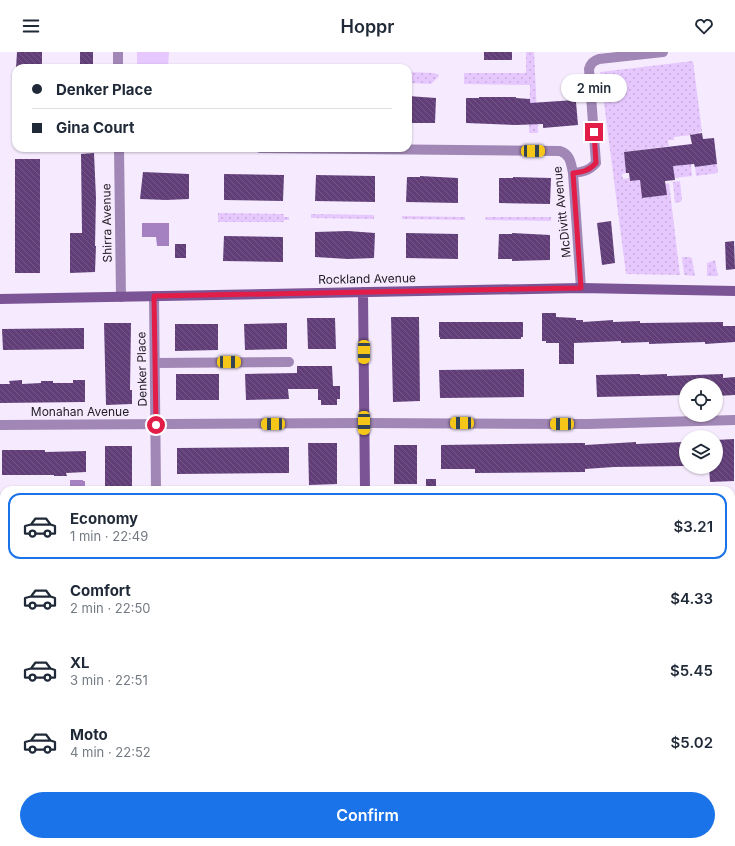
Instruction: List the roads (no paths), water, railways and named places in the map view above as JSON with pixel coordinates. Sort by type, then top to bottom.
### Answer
[{"type":"street","points":[[118,52],[118,64]]},
{"type":"street","points":[[573,173],[586,171],[592,168],[596,163],[589,69],[591,64],[599,59],[659,52]]},
{"type":"street","name":"McDivitt Avenue","points":[[412,150],[560,151],[568,156],[573,173],[581,288]]},
{"type":"street","name":"Shirra Avenue","points":[[119,152],[121,297]]},
{"type":"street","name":"Rockland Avenue","points":[[0,299],[581,288],[735,291]]},
{"type":"street","points":[[363,292],[365,486]]},
{"type":"street","name":"Denker Place","points":[[154,296],[156,486]]},
{"type":"street","points":[[155,363],[289,362]]},
{"type":"street","name":"Monahan Avenue","points":[[0,425],[364,423],[588,424],[735,420]]}]
